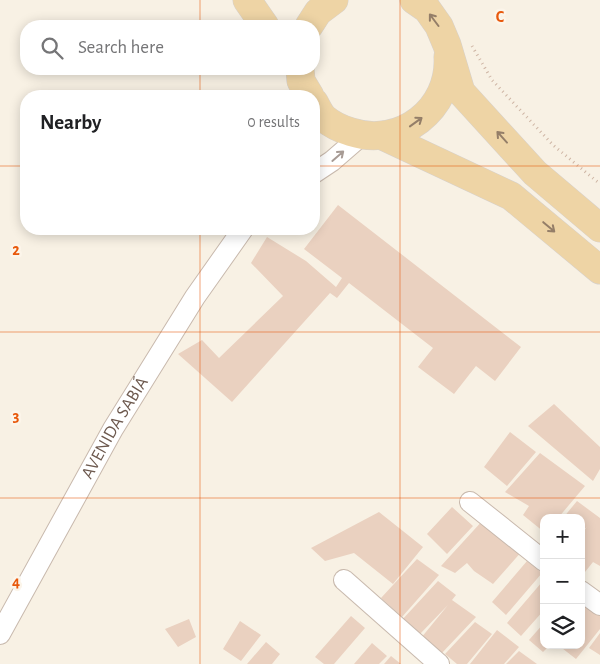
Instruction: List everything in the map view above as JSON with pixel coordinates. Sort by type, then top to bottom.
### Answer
[{"type":"main road","points":[[247,0],[261,20]]},
{"type":"main road","points":[[313,20],[318,12],[334,0]]},
{"type":"main road","points":[[414,0],[427,9],[439,26],[459,46],[461,92],[535,173],[600,228]]},
{"type":"main road","points":[[372,136],[407,129],[427,114],[441,94],[448,70],[459,46]]},
{"type":"main road","points":[[320,112],[323,117],[341,129],[372,136],[511,196],[600,270]]},
{"type":"street","points":[[320,170],[372,136]]},
{"type":"street","name":"AVENIDA SABIÁ","points":[[0,634],[113,429],[196,297],[240,235]]},
{"type":"street","points":[[470,502],[541,559]]},
{"type":"street","points":[[344,580],[439,664]]},
{"type":"street","points":[[585,594],[600,605]]},
{"type":"path","points":[[459,46],[553,145],[600,184]]},
{"type":"building","points":[[338,205],[521,347],[495,381],[476,366],[454,394],[418,367],[433,348],[349,283],[337,298],[330,293],[232,402],[178,354],[202,340],[219,358],[283,296],[251,263],[267,237],[306,261],[336,287],[342,278],[304,249],[315,235],[320,235],[320,228]]},
{"type":"building","points":[[554,404],[600,447],[600,469],[593,481],[528,426]]},
{"type":"building","points":[[510,432],[536,452],[507,486],[484,467]]},
{"type":"building","points":[[540,453],[585,486],[561,514],[540,514],[540,529],[523,515],[529,506],[505,492]]},
{"type":"building","points":[[577,501],[600,518],[600,566],[593,562],[585,572],[585,529],[587,527],[585,529],[585,514],[566,514]]},
{"type":"building","points":[[452,507],[473,526],[447,554],[427,534]]},
{"type":"building","points":[[379,512],[423,547],[393,584],[354,553],[325,561],[311,548]]},
{"type":"building","points":[[484,519],[523,550],[493,584],[474,571],[467,563],[455,573],[441,566]]},
{"type":"building","points":[[417,559],[439,575],[402,617],[381,598]]},
{"type":"building","points":[[527,561],[540,571],[540,575],[506,615],[492,602]]},
{"type":"building","points":[[438,581],[456,595],[452,600],[476,617],[441,654],[421,638],[448,605],[420,634],[401,621]]},
{"type":"building","points":[[540,584],[540,615],[521,636],[507,623]]},
{"type":"building","points":[[588,604],[600,614],[600,629],[585,648],[585,607]]},
{"type":"building","points":[[351,616],[365,628],[334,664],[324,664],[315,657]]},
{"type":"building","points":[[189,619],[196,637],[178,647],[165,629]]},
{"type":"building","points":[[240,621],[261,635],[241,661],[223,649]]},
{"type":"building","points":[[475,622],[492,634],[467,664],[457,664],[445,654]]},
{"type":"building","points":[[540,628],[540,649],[546,649],[543,652],[529,640]]},
{"type":"building","points":[[497,630],[519,647],[504,664],[470,664]]},
{"type":"building","points":[[600,633],[600,655],[589,648]]},
{"type":"building","points":[[266,642],[280,654],[272,664],[247,664]]},
{"type":"building","points":[[372,643],[387,656],[379,664],[354,664]]},
{"type":"building","points":[[563,649],[584,649],[576,659]]},
{"type":"building","points":[[519,651],[537,664],[506,664]]},
{"type":"building","points":[[391,656],[401,664],[384,664]]}]
